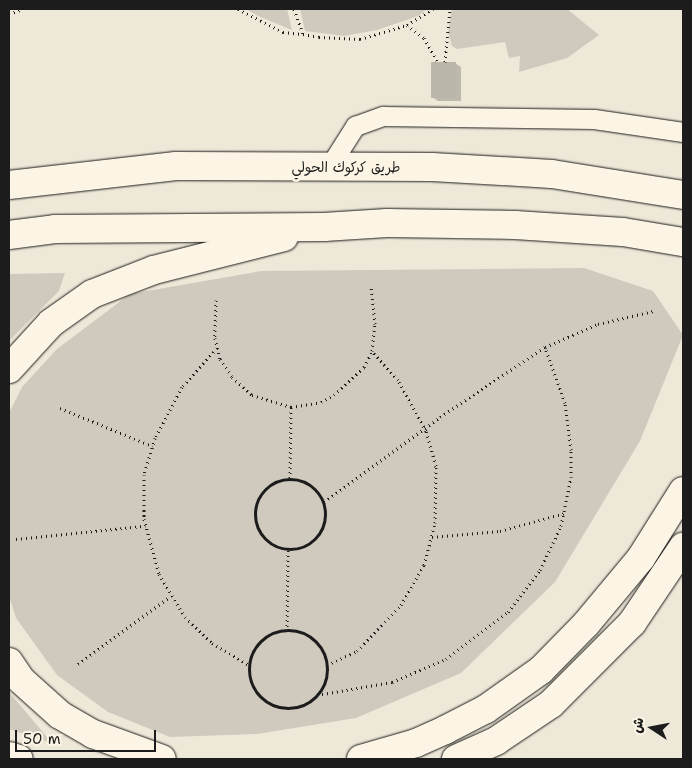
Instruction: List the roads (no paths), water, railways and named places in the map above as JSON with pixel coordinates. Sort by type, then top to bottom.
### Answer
[{"type":"highway","name":"طريق كركوك الحولي","points":[[9,185],[176,166],[432,167],[552,174],[683,194]]},
{"type":"highway","points":[[9,235],[55,229],[324,227],[387,223],[515,225],[623,232],[683,242]]},
{"type":"highway","points":[[9,369],[51,323],[78,302],[106,287],[154,270],[324,227]]},
{"type":"highway","points":[[361,759],[416,743],[445,730],[486,709],[540,670],[586,624],[641,558],[683,491]]},
{"type":"highway","points":[[456,759],[496,741],[565,691],[632,623],[683,547]]},
{"type":"highway","points":[[9,662],[21,680],[60,715],[93,734],[162,759]]},
{"type":"highway","points":[[9,756],[19,759]]},
{"type":"lane","points":[[329,167],[355,126],[383,116],[594,119],[683,132]]}]
